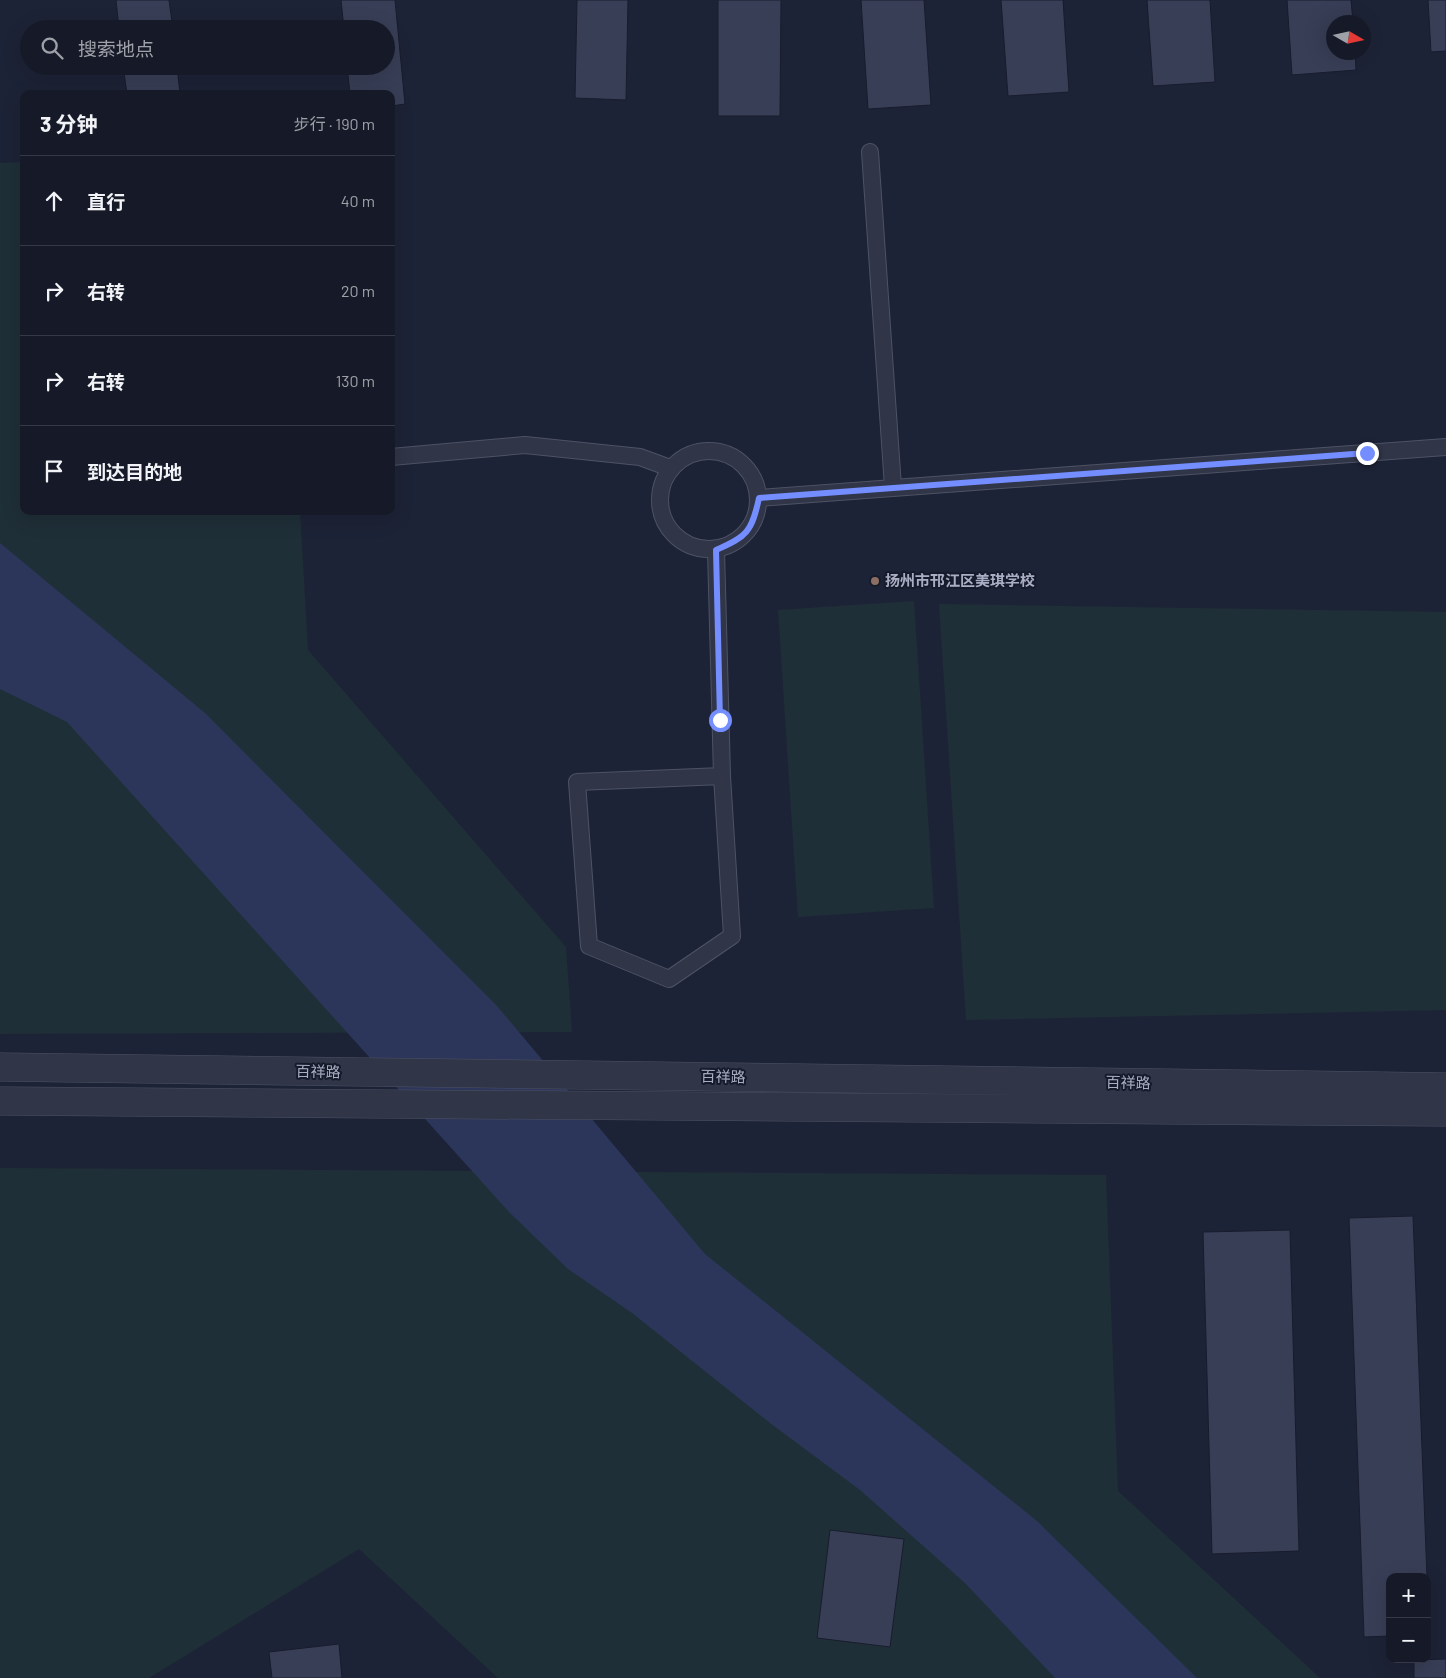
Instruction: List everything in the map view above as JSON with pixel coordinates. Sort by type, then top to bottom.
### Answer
[{"type":"street","name":"百祥路","points":[[0,1067],[1446,1087]]},
{"type":"street","name":"百祥路","points":[[0,1101],[388,1102],[1446,1112]]},
{"type":"lane","points":[[870,152],[893,487]]},
{"type":"lane","points":[[395,457],[525,445],[640,457],[670,468]]},
{"type":"lane","points":[[759,498],[1446,447]]},
{"type":"lane","points":[[713,450],[736,458],[752,475],[759,498],[754,522],[739,541],[716,550],[692,548],[672,535],[660,514],[660,490],[670,468],[689,454],[713,450]]},
{"type":"lane","points":[[716,550],[722,776],[732,936],[669,979],[589,946],[577,782],[722,776]]},
{"type":"shaded area","points":[[20,162],[20,515],[300,515],[308,650],[566,947],[572,1032],[0,1034],[0,163]]},
{"type":"shaded area","points":[[914,601],[934,908],[798,917],[778,610]]},
{"type":"shaded area","points":[[939,604],[1446,612],[1446,1010],[966,1020]]},
{"type":"shaded area","points":[[0,1168],[1106,1175],[1118,1491],[1320,1678],[498,1678],[359,1549],[149,1678],[0,1678]]},
{"type":"water","points":[[0,543],[205,713],[497,1006],[705,1254],[1037,1521],[1197,1678],[1055,1678],[965,1583],[860,1490],[770,1423],[632,1313],[568,1269],[509,1212],[67,722],[0,689]]},
{"type":"building","points":[[116,0],[169,0],[172,20],[118,20]]},
{"type":"building","points":[[341,0],[395,0],[405,104],[395,105],[395,90],[350,90],[348,75],[395,75],[395,20],[343,20]]},
{"type":"building","points":[[577,0],[628,0],[626,100],[575,98]]},
{"type":"building","points":[[718,0],[781,0],[780,116],[718,116]]},
{"type":"building","points":[[861,0],[924,0],[931,105],[868,109]]},
{"type":"building","points":[[1001,0],[1063,0],[1069,92],[1008,96]]},
{"type":"building","points":[[1147,0],[1210,0],[1215,82],[1153,86]]},
{"type":"building","points":[[1287,0],[1351,0],[1352,15],[1326,15],[1326,60],[1355,60],[1356,70],[1292,75]]},
{"type":"building","points":[[1428,0],[1446,0],[1446,51],[1431,52]]},
{"type":"building","points":[[124,75],[178,75],[180,90],[126,90]]},
{"type":"building","points":[[1413,1216],[1427,1573],[1386,1573],[1386,1636],[1364,1637],[1349,1218]]},
{"type":"building","points":[[1290,1230],[1299,1551],[1212,1554],[1203,1232]]},
{"type":"building","points":[[830,1530],[904,1539],[890,1647],[817,1638]]},
{"type":"building","points":[[339,1644],[342,1678],[272,1678],[269,1652]]},
{"type":"building","points":[[1431,1659],[1446,1659],[1446,1678],[1414,1678],[1414,1663],[1431,1663]]},
{"type":"place","name":"扬州市邗江区美琪学校","points":[[875,581]]},
{"type":"route","points":[[720,720],[716,550],[739,541],[754,522],[759,498],[1367,453]]}]
